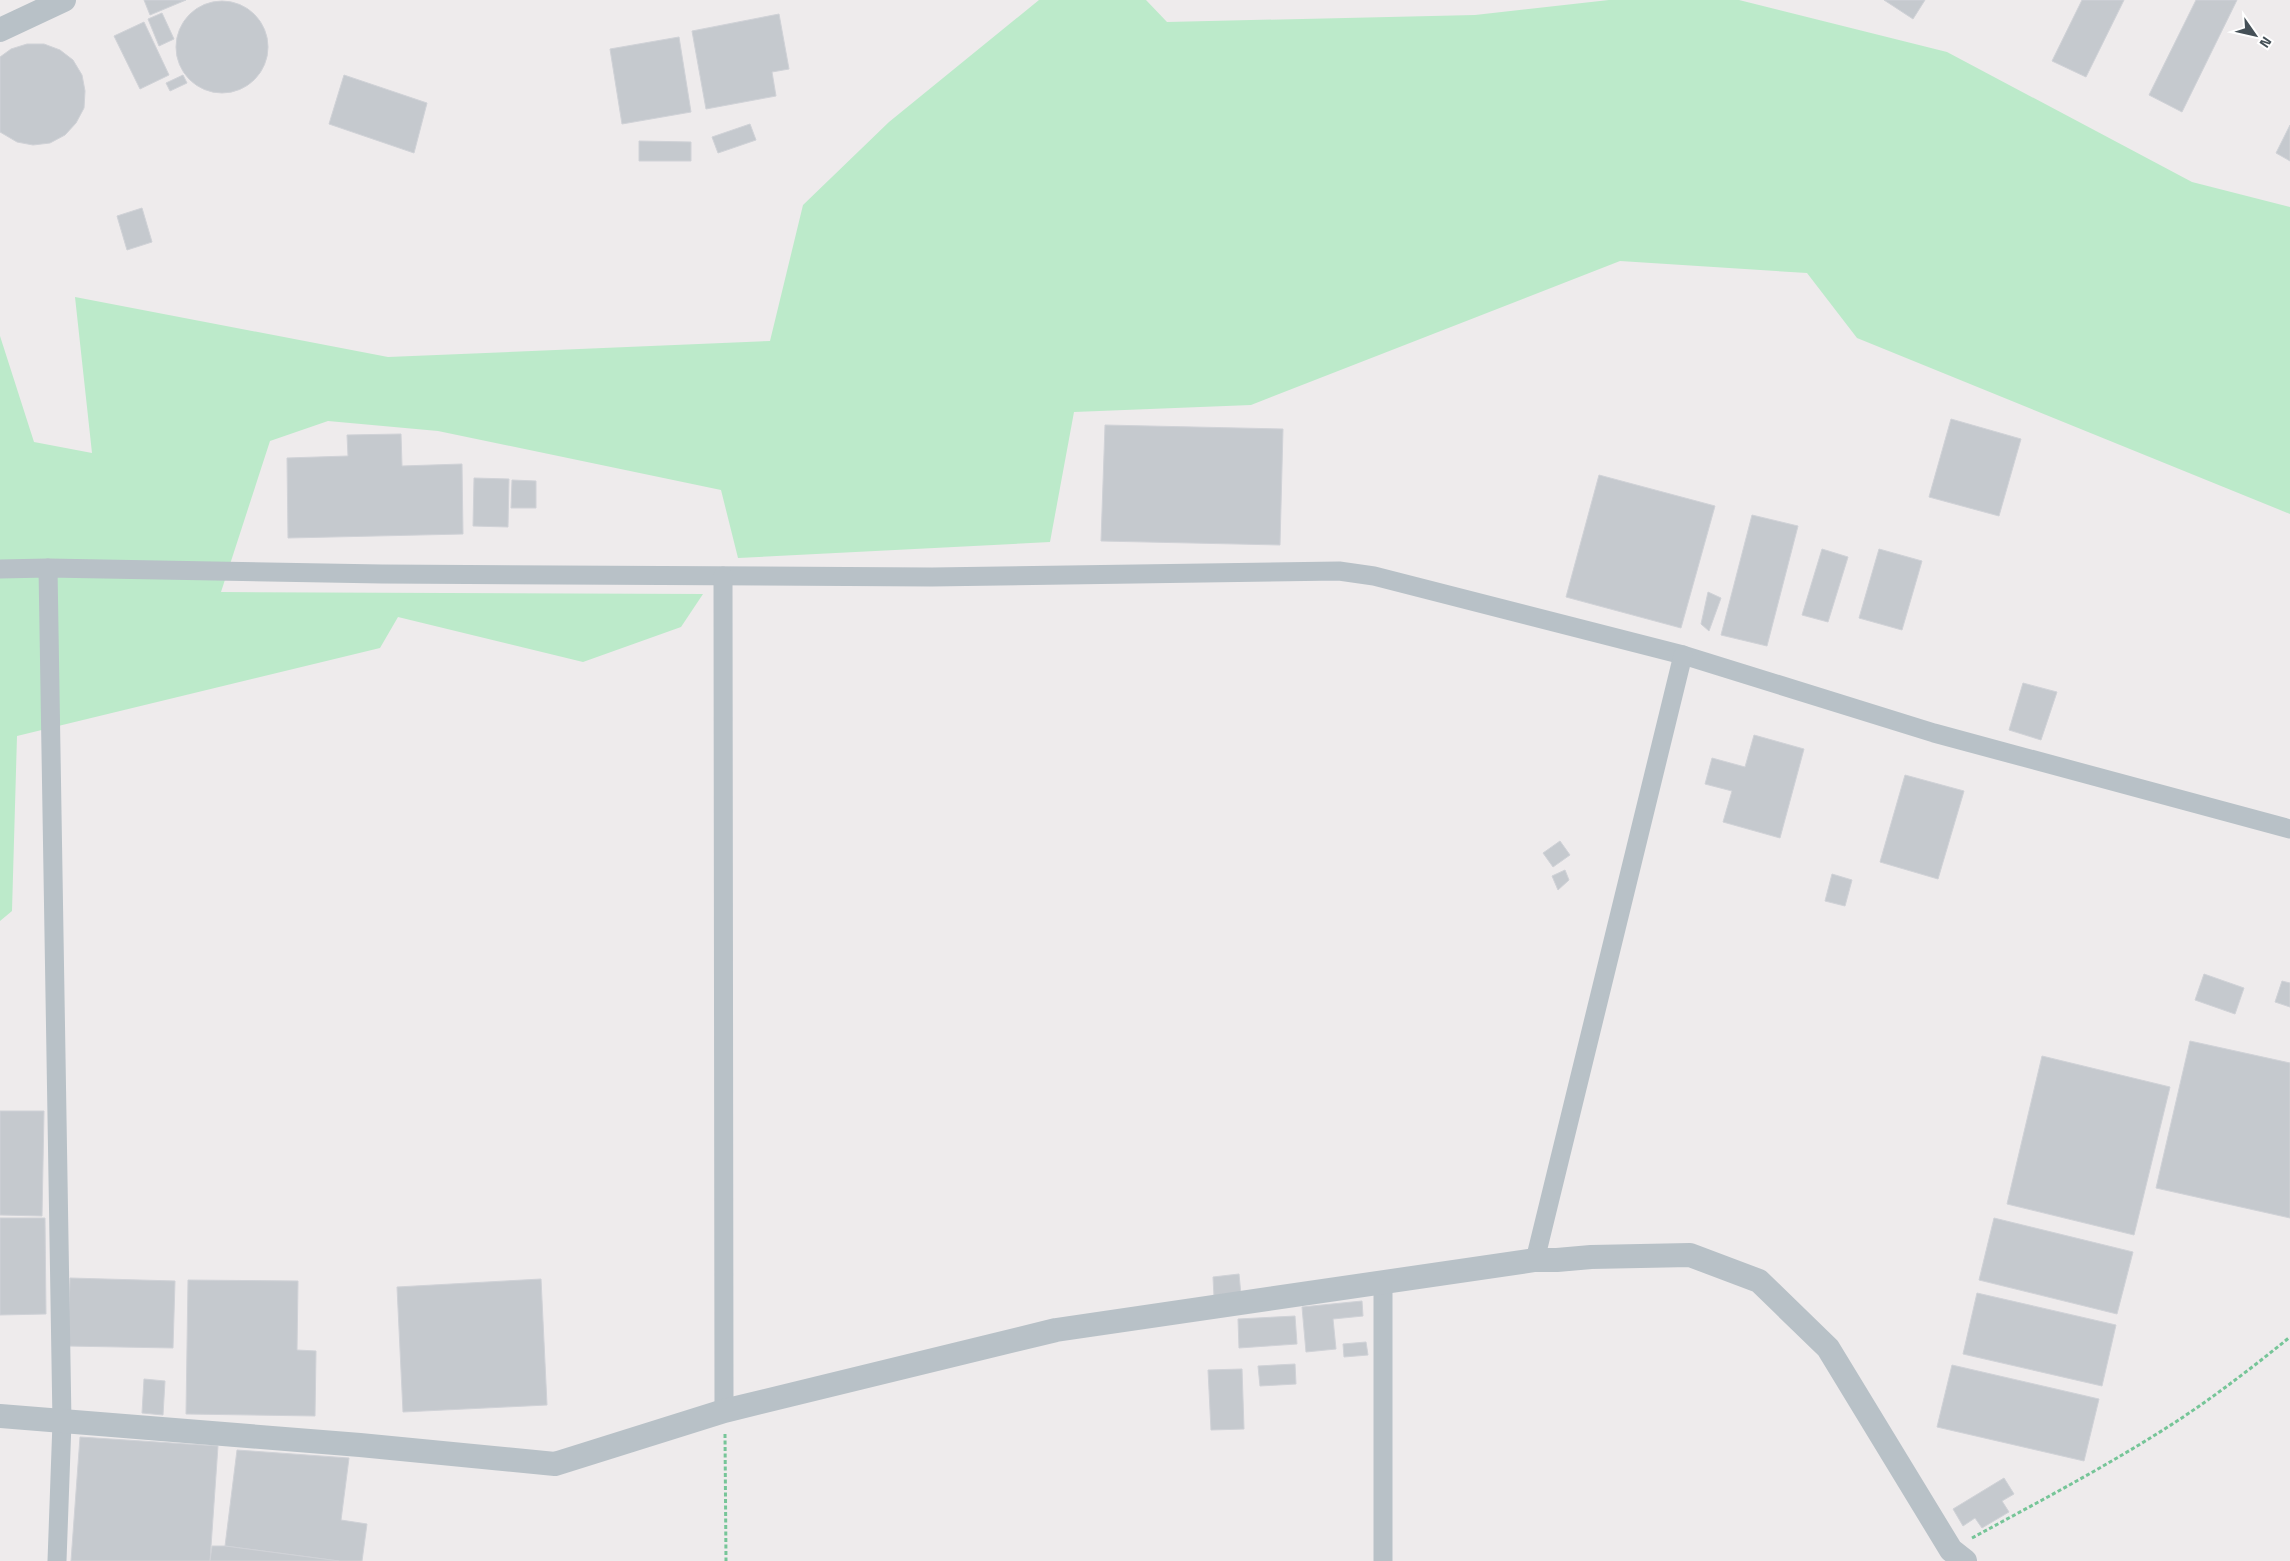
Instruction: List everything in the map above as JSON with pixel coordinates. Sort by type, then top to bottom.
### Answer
[{"type":"street","points":[[0,30],[64,0]]},
{"type":"street","points":[[48,568],[62,1422],[57,1561]]},
{"type":"street","points":[[0,569],[48,568],[382,574],[932,577],[1339,571],[1374,576],[1683,655],[1934,733],[2290,828]]},
{"type":"street","points":[[723,576],[724,1411]]},
{"type":"street","points":[[1536,1260],[1683,655]]},
{"type":"street","points":[[0,1416],[360,1445],[554,1464],[724,1411],[1056,1330],[1536,1260],[1690,1254],[1759,1281],[1828,1348],[1958,1555]]},
{"type":"street","points":[[1383,1283],[1383,1561]]},
{"type":"path","points":[[1958,1555],[2175,1422],[2253,1367],[2290,1337]]},
{"type":"path","points":[[724,1411],[726,1561]]},
{"type":"green space","points":[[1039,0],[1146,0],[1167,22],[1475,15],[1609,0],[1739,0],[1947,52],[2192,182],[2290,207],[2290,514],[1857,338],[1807,273],[1620,261],[1251,405],[1074,412],[1050,542],[738,558],[721,490],[438,431],[328,421],[270,441],[221,592],[703,594],[681,627],[583,662],[398,617],[380,648],[17,736],[12,911],[0,921],[0,336],[34,442],[92,453],[75,297],[388,357],[770,341],[803,205],[889,122]]},
{"type":"building","points":[[144,0],[186,0],[150,15]]},
{"type":"building","points":[[1884,0],[1925,0],[1913,19]]},
{"type":"building","points":[[2082,0],[2124,0],[2086,77],[2052,61]]},
{"type":"building","points":[[2196,0],[2237,0],[2182,112],[2149,95]]},
{"type":"building","points":[[222,1],[240,4],[255,14],[265,29],[268,47],[265,65],[255,80],[240,90],[222,93],[204,90],[189,80],[179,65],[176,47],[179,29],[189,14],[204,4]]},
{"type":"building","points":[[162,13],[174,39],[159,46],[148,19]]},
{"type":"building","points":[[779,14],[789,69],[772,72],[776,96],[706,109],[692,31]]},
{"type":"building","points":[[144,22],[169,75],[140,89],[114,36]]},
{"type":"building","points":[[679,37],[691,112],[622,124],[610,49]]},
{"type":"building","points":[[27,44],[44,44],[60,50],[73,60],[82,75],[85,91],[84,108],[76,123],[65,135],[50,143],[33,145],[17,142],[0,132],[0,57],[11,49]]},
{"type":"building","points":[[183,75],[187,83],[170,91],[166,83]]},
{"type":"building","points":[[344,75],[427,103],[414,153],[329,124]]},
{"type":"building","points":[[750,124],[756,140],[718,153],[712,137]]},
{"type":"building","points":[[2290,125],[2290,161],[2276,153]]},
{"type":"building","points":[[639,141],[691,142],[691,161],[639,161]]},
{"type":"building","points":[[142,208],[152,242],[127,250],[117,216]]},
{"type":"building","points":[[1951,419],[2021,439],[1999,516],[1929,497]]},
{"type":"building","points":[[1105,425],[1283,429],[1280,545],[1101,541]]},
{"type":"building","points":[[401,434],[402,466],[462,464],[463,534],[288,538],[287,458],[348,456],[347,435]]},
{"type":"building","points":[[1599,475],[1715,506],[1681,628],[1566,597]]},
{"type":"building","points":[[474,478],[509,479],[508,527],[473,526]]},
{"type":"building","points":[[512,480],[536,481],[536,508],[511,508]]},
{"type":"building","points":[[1752,515],[1798,526],[1767,646],[1721,635]]},
{"type":"building","points":[[1822,549],[1848,557],[1828,622],[1802,615]]},
{"type":"building","points":[[1879,549],[1922,561],[1902,630],[1859,618]]},
{"type":"building","points":[[1708,592],[1721,598],[1709,631],[1701,624]]},
{"type":"building","points":[[2023,683],[2057,692],[2041,740],[2009,730]]},
{"type":"building","points":[[1754,735],[1804,749],[1780,838],[1723,822],[1732,791],[1705,784],[1712,758],[1745,767]]},
{"type":"building","points":[[1905,775],[1964,791],[1938,879],[1880,862]]},
{"type":"building","points":[[1560,841],[1570,855],[1553,867],[1543,853]]},
{"type":"building","points":[[1565,870],[1569,880],[1558,890],[1552,876]]},
{"type":"building","points":[[1832,874],[1852,880],[1845,906],[1825,901]]},
{"type":"building","points":[[2204,974],[2244,988],[2235,1014],[2195,1000]]},
{"type":"building","points":[[2282,981],[2290,983],[2290,1007],[2275,1002]]},
{"type":"building","points":[[2190,1041],[2290,1063],[2290,1218],[2156,1188]]},
{"type":"building","points":[[2042,1056],[2170,1087],[2134,1235],[2007,1204]]},
{"type":"building","points":[[0,1111],[44,1111],[42,1216],[0,1215]]},
{"type":"building","points":[[0,1218],[45,1218],[46,1314],[0,1315]]},
{"type":"building","points":[[1994,1218],[2133,1252],[2117,1314],[1979,1280]]},
{"type":"building","points":[[1239,1274],[1241,1295],[1214,1297],[1213,1277]]},
{"type":"building","points":[[70,1278],[175,1281],[173,1348],[68,1346]]},
{"type":"building","points":[[541,1279],[547,1405],[403,1412],[397,1287]]},
{"type":"building","points":[[188,1280],[298,1281],[297,1350],[316,1351],[315,1416],[186,1414]]},
{"type":"building","points":[[1977,1293],[2116,1325],[2102,1386],[1963,1354]]},
{"type":"building","points":[[1362,1301],[1363,1316],[1333,1319],[1336,1349],[1306,1352],[1302,1307]]},
{"type":"building","points":[[1295,1316],[1297,1344],[1239,1348],[1238,1319]]},
{"type":"building","points":[[1366,1342],[1368,1355],[1344,1357],[1343,1344]]},
{"type":"building","points":[[1295,1364],[1296,1384],[1260,1386],[1258,1366]]},
{"type":"building","points":[[1952,1365],[2099,1399],[2084,1461],[1937,1427]]},
{"type":"building","points":[[1242,1369],[1244,1429],[1211,1430],[1208,1370]]},
{"type":"building","points":[[144,1379],[165,1381],[163,1415],[142,1413]]},
{"type":"building","points":[[80,1437],[218,1446],[210,1561],[71,1561]]},
{"type":"building","points":[[237,1450],[349,1458],[341,1520],[367,1524],[362,1561],[339,1561],[225,1546]]},
{"type":"building","points":[[2004,1478],[2014,1494],[2002,1501],[2009,1512],[1982,1528],[1975,1518],[1963,1526],[1953,1509]]},
{"type":"building","points":[[212,1546],[225,1546],[339,1561],[210,1561]]}]
